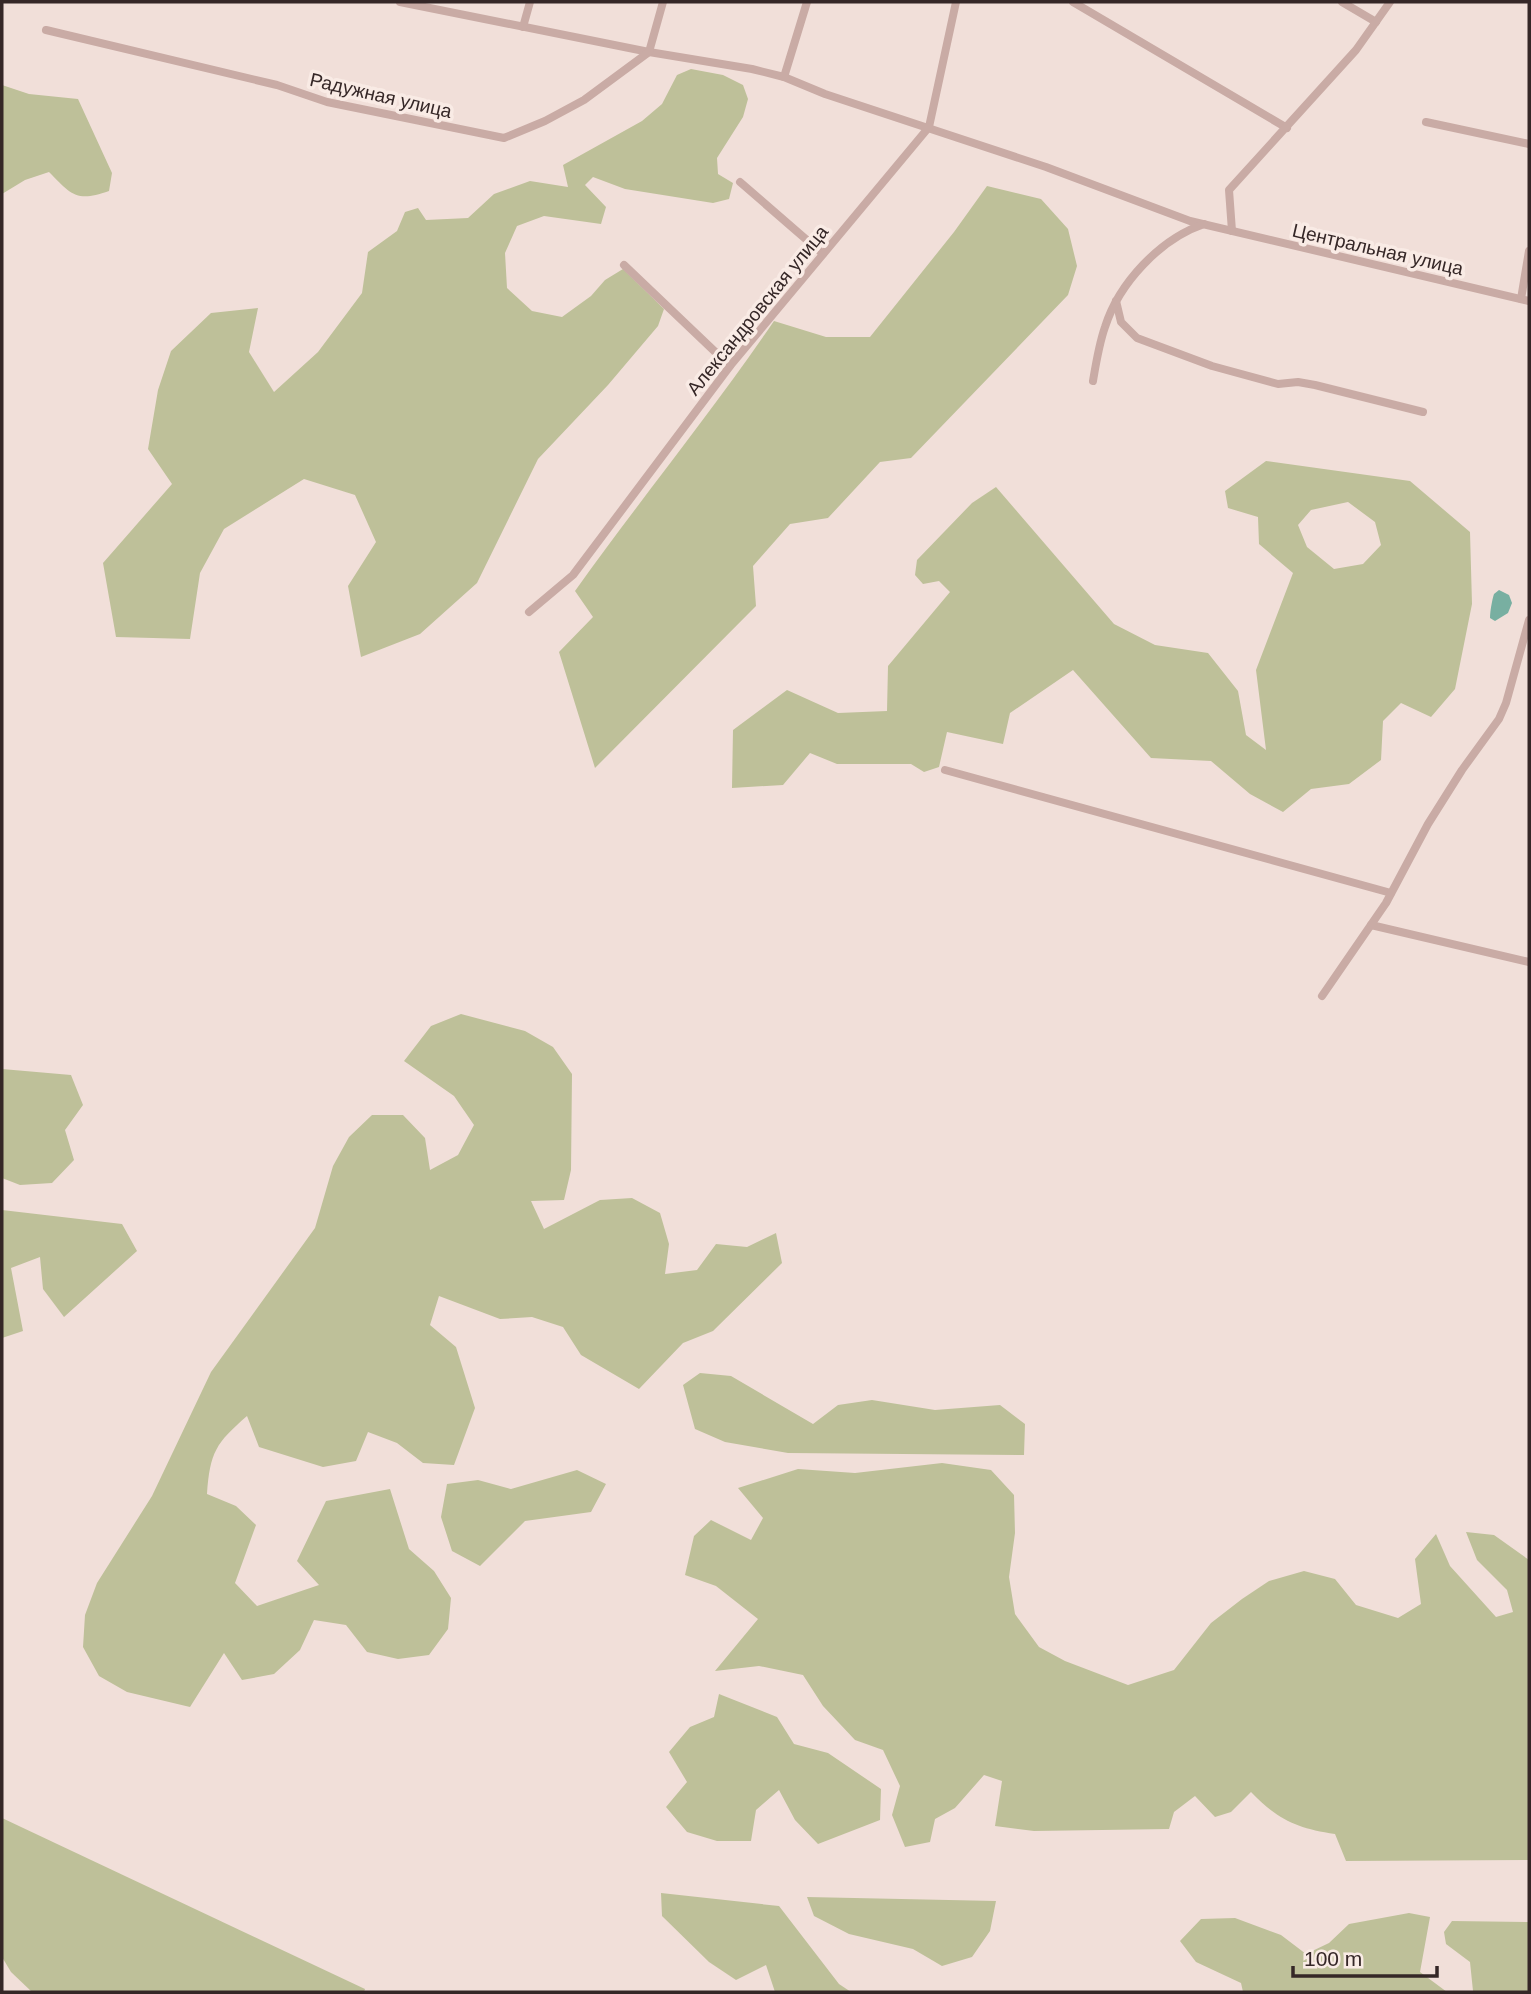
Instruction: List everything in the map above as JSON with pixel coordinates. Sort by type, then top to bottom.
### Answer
[{"type":"street","name":"Центральная улица","points":[[400,2],[784,77],[825,94],[1046,167],[1204,224],[1525,300]]},
{"type":"street","points":[[523,27],[530,2]]},
{"type":"street","points":[[649,52],[663,2]]},
{"type":"street","points":[[784,77],[807,2]]},
{"type":"street","name":"Александровская улица","points":[[529,611],[573,575],[730,366],[929,127],[956,2]]},
{"type":"street","points":[[1073,2],[1287,128]]},
{"type":"street","points":[[1342,2],[1376,22]]},
{"type":"street","points":[[1232,231],[1229,190],[1356,50],[1390,2]]},
{"type":"street","name":"Радужная улица","points":[[46,30],[277,85],[327,102],[504,138],[545,121],[584,100],[649,52]]},
{"type":"street","points":[[1426,122],[1529,144]]},
{"type":"street","points":[[740,182],[823,254]]},
{"type":"street","points":[[1093,381],[1101,340],[1115,301],[1132,279],[1170,241],[1204,224]]},
{"type":"street","points":[[1525,300],[1529,251]]},
{"type":"street","points":[[624,265],[730,366]]},
{"type":"street","points":[[1115,301],[1121,321],[1138,338],[1201,362],[1278,384],[1298,382],[1315,385],[1423,412]]},
{"type":"street","points":[[1322,996],[1391,893],[1428,824],[1462,770],[1499,719],[1529,620]]},
{"type":"street","points":[[945,770],[1391,893]]},
{"type":"street","points":[[1371,925],[1529,962]]},
{"type":"green space","points":[[691,69],[723,75],[743,85],[748,99],[743,117],[717,158],[718,174],[733,183],[729,199],[713,203],[625,189],[593,177],[585,185],[606,207],[601,224],[544,216],[517,226],[505,253],[507,288],[532,311],[562,317],[591,296],[605,280],[623,269],[664,309],[658,326],[608,385],[538,459],[477,583],[420,634],[361,657],[348,586],[376,542],[355,495],[304,479],[224,529],[200,573],[190,639],[116,637],[103,563],[172,484],[148,449],[158,390],[171,351],[211,313],[258,308],[249,352],[274,392],[318,352],[362,293],[368,252],[397,231],[405,212],[418,208],[426,220],[468,218],[494,194],[530,181],[568,187],[563,165],[642,121],[662,104],[677,75]]},
{"type":"green space","points":[[2,85],[29,94],[78,99],[112,173],[109,191],[81,196],[69,191],[49,172],[25,180],[2,194]]},
{"type":"green space","points":[[987,186],[1041,199],[1068,229],[1077,266],[1068,295],[911,458],[880,462],[828,518],[790,524],[753,566],[756,606],[595,768],[559,652],[593,617],[575,591],[774,321],[826,337],[870,337]]},
{"type":"green space","points":[[1266,461],[1410,481],[1470,532],[1472,604],[1455,689],[1431,717],[1401,703],[1383,721],[1381,760],[1349,784],[1311,789],[1283,812],[1250,794],[1211,761],[1151,758],[1073,670],[1010,713],[1003,744],[947,732],[939,767],[924,772],[911,764],[837,764],[810,753],[783,785],[732,788],[733,730],[787,690],[838,713],[887,711],[888,666],[950,592],[939,581],[923,584],[915,575],[917,560],[972,503],[996,487],[1114,624],[1155,645],[1208,653],[1238,691],[1246,735],[1266,750],[1256,670],[1293,573],[1259,544],[1258,517],[1228,508],[1225,491]],"holes":[[[1348,502],[1375,522],[1381,545],[1363,564],[1334,569],[1307,547],[1298,525],[1311,510]]]},
{"type":"green space","points":[[461,1014],[525,1031],[553,1047],[572,1074],[571,1170],[564,1200],[531,1201],[544,1229],[600,1200],[632,1198],[660,1213],[669,1244],[665,1274],[697,1270],[716,1244],[747,1247],[776,1233],[782,1263],[713,1331],[683,1343],[639,1389],[581,1355],[563,1327],[532,1317],[500,1319],[439,1296],[430,1325],[456,1347],[475,1408],[454,1465],[423,1463],[397,1443],[368,1432],[356,1461],[323,1467],[259,1447],[247,1416],[216,1449],[210,1468],[207,1494],[236,1506],[256,1525],[235,1583],[257,1606],[319,1585],[297,1561],[326,1501],[390,1489],[409,1549],[434,1571],[451,1598],[448,1629],[429,1655],[398,1659],[367,1652],[346,1625],[314,1620],[300,1650],[274,1674],[242,1680],[224,1653],[190,1707],[127,1692],[99,1676],[83,1647],[85,1615],[97,1583],[152,1496],[211,1372],[315,1228],[333,1166],[349,1137],[372,1115],[403,1115],[425,1138],[430,1170],[458,1155],[474,1125],[454,1096],[404,1061],[431,1026]]},
{"type":"green space","points":[[2,1069],[71,1075],[83,1105],[65,1130],[74,1160],[52,1183],[20,1185],[2,1178]]},
{"type":"green space","points":[[2,1210],[122,1224],[137,1251],[64,1317],[43,1289],[40,1257],[11,1268],[23,1331],[2,1338]]},
{"type":"green space","points":[[700,1373],[731,1376],[813,1424],[838,1405],[872,1400],[935,1410],[1000,1405],[1025,1424],[1024,1455],[788,1453],[725,1442],[695,1429],[683,1385]]},
{"type":"green space","points":[[942,1463],[991,1470],[1014,1495],[1015,1533],[1009,1577],[1015,1614],[1039,1647],[1065,1661],[1128,1685],[1174,1670],[1211,1623],[1242,1599],[1269,1581],[1304,1571],[1335,1579],[1356,1605],[1398,1618],[1421,1604],[1415,1559],[1436,1534],[1450,1566],[1496,1617],[1513,1612],[1507,1590],[1477,1560],[1466,1532],[1494,1535],[1529,1560],[1529,1860],[1346,1861],[1335,1834],[1310,1829],[1279,1816],[1251,1792],[1231,1812],[1215,1817],[1195,1796],[1174,1812],[1169,1829],[1034,1831],[995,1826],[1002,1781],[984,1775],[955,1808],[935,1819],[930,1842],[905,1847],[892,1815],[900,1786],[883,1750],[855,1740],[823,1706],[803,1675],[759,1666],[715,1671],[758,1619],[716,1586],[685,1575],[694,1536],[711,1520],[751,1540],[763,1518],[738,1488],[798,1469],[855,1473]]},
{"type":"green space","points":[[577,1470],[606,1484],[591,1512],[525,1521],[480,1566],[452,1551],[441,1517],[447,1484],[478,1480],[511,1489]]},
{"type":"green space","points":[[719,1694],[777,1717],[794,1744],[828,1753],[881,1789],[880,1820],[818,1844],[795,1820],[779,1790],[756,1810],[751,1841],[717,1841],[687,1832],[666,1807],[687,1782],[669,1752],[690,1727],[714,1717]]},
{"type":"green space","points":[[2,1818],[365,1989],[364,1992],[32,1992],[11,1972],[2,1957]]},
{"type":"green space","points":[[661,1893],[779,1906],[839,1984],[851,1992],[775,1992],[766,1965],[736,1980],[709,1962],[662,1916]]},
{"type":"green space","points":[[807,1897],[996,1901],[990,1931],[972,1957],[942,1966],[913,1949],[849,1934],[814,1916]]},
{"type":"green space","points":[[1409,1913],[1430,1917],[1420,1972],[1447,1992],[1243,1992],[1241,1983],[1196,1962],[1180,1941],[1201,1919],[1235,1918],[1281,1935],[1306,1954],[1329,1943],[1349,1924]]},
{"type":"green space","points":[[1452,1921],[1529,1922],[1529,1992],[1451,1992],[1473,1991],[1470,1962],[1446,1944],[1444,1932]]},
{"type":"water","points":[[1499,590],[1509,595],[1512,603],[1508,613],[1495,621],[1490,618],[1491,609],[1494,594]]}]
